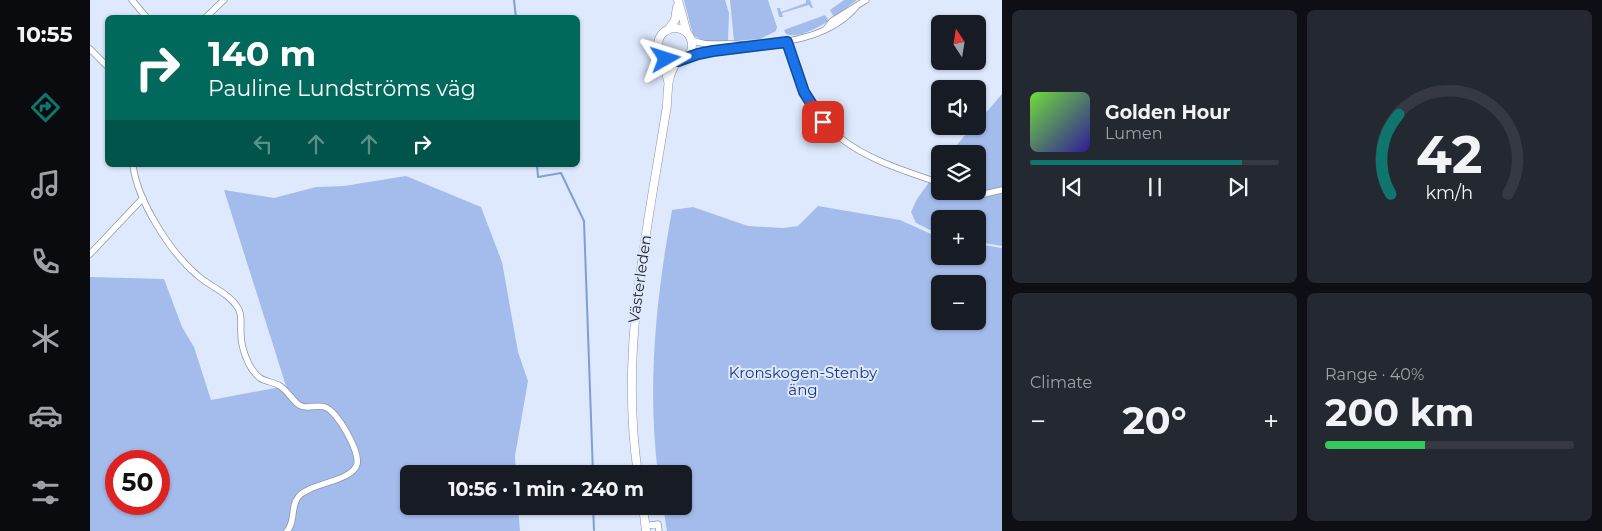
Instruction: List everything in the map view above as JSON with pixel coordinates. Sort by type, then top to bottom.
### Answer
[{"type":"main road","points":[[668,30],[675,20],[678,0]]},
{"type":"main road","points":[[678,0],[688,36],[691,49],[682,60],[670,61],[662,56],[658,50],[658,42],[662,34],[668,30],[676,28],[688,36]]},
{"type":"main road","name":"Västerleden","points":[[662,56],[668,85]]},
{"type":"main road","name":"Västerleden","points":[[637,465],[631,409],[632,344],[636,297],[666,113],[668,85],[672,71],[682,60]]},
{"type":"main road","points":[[644,515],[646,528]]},
{"type":"street","points":[[132,0],[144,15]]},
{"type":"street","points":[[682,60],[705,52],[787,42],[836,26],[866,0]]},
{"type":"street","points":[[208,15],[220,1]]},
{"type":"street","points":[[688,36],[705,44],[740,44],[747,46]]},
{"type":"street","points":[[787,42],[804,92],[819,117],[838,137],[856,151],[877,161],[931,181]]},
{"type":"street","points":[[90,49],[105,64]]},
{"type":"street","points":[[134,167],[143,198],[160,230],[186,265],[237,306],[241,318],[242,346],[256,374],[261,379],[280,386],[303,407],[318,406],[332,411],[345,429],[357,457],[355,468],[347,475],[310,489],[301,495],[294,508],[293,522],[287,531]]},
{"type":"street","points":[[986,194],[1002,190]]},
{"type":"street","points":[[90,254],[143,198]]},
{"type":"street","points":[[646,528],[658,524],[659,531]]},
{"type":"green space","points":[[684,0],[725,0],[729,13],[728,41],[703,41],[693,35]]},
{"type":"green space","points":[[730,0],[768,0],[777,27],[776,31],[760,39],[734,41]]},
{"type":"green space","points":[[806,0],[810,0],[813,8],[809,5],[782,13],[783,17],[779,17],[777,8],[780,8],[781,12],[806,3]]},
{"type":"green space","points":[[844,0],[857,0],[834,17],[830,10]]},
{"type":"green space","points":[[825,15],[829,21],[808,32],[791,35],[786,34],[784,30]]},
{"type":"green space","points":[[1002,94],[1002,246],[986,243],[986,210],[931,210],[931,230],[916,223],[911,212],[917,199],[931,180],[931,200],[986,200],[986,145],[957,145],[965,135],[986,135],[986,113]]},
{"type":"green space","points":[[406,176],[481,207],[502,262],[518,352],[528,381],[515,456],[516,465],[400,465],[400,515],[519,515],[520,531],[90,531],[90,277],[164,279],[182,327],[194,347],[211,400],[286,386],[224,190],[274,198],[316,187],[344,186]]},
{"type":"green space","name":"Kronskogen-Stenby äng","points":[[818,206],[900,220],[931,234],[931,265],[986,265],[986,245],[1002,248],[1002,531],[667,531],[664,515],[692,515],[692,465],[657,465],[655,441],[653,375],[655,342],[666,243],[672,210],[693,207],[748,226],[783,228],[798,226]]},
{"type":"waterway","points":[[514,0],[516,15]]},
{"type":"waterway","points":[[537,167],[538,177],[561,173],[584,221],[593,465]]},
{"type":"waterway","points":[[593,515],[594,530]]},
{"type":"route","points":[[666,59],[672,62],[681,61],[685,58],[713,51],[787,42],[804,92],[823,122]]}]
